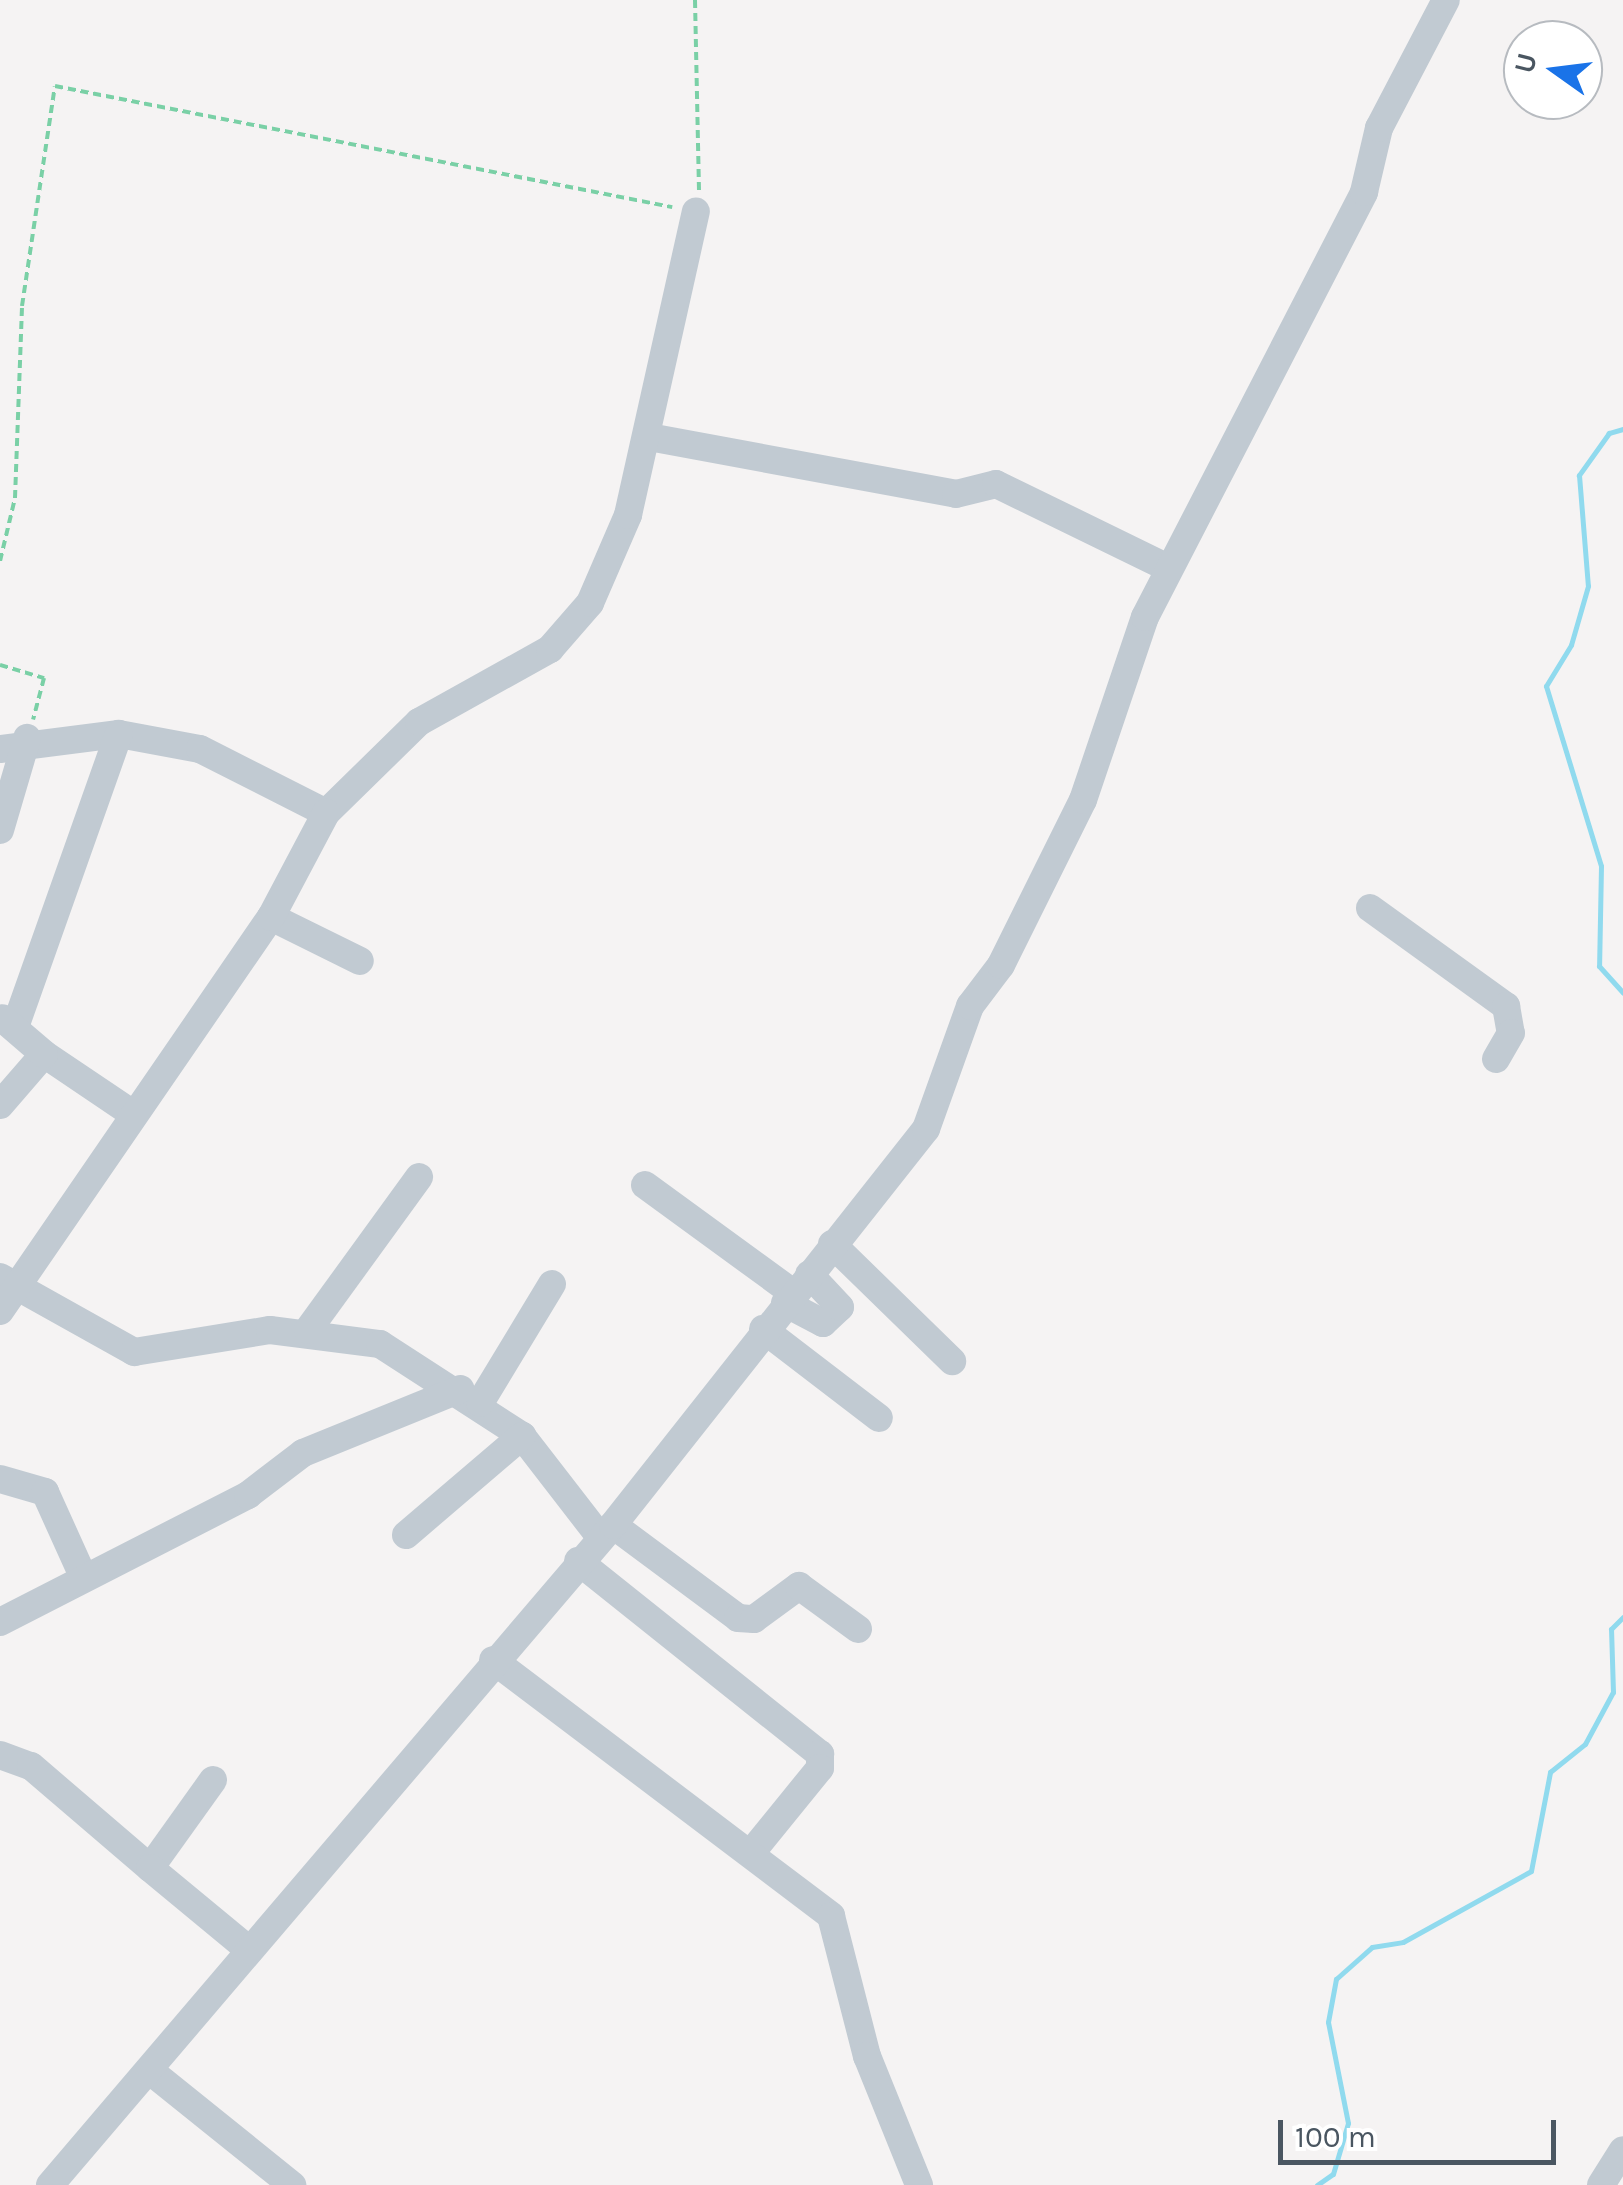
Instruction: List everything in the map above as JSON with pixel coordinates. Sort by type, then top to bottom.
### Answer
[{"type":"street","points":[[50,2185],[493,1660],[607,1532],[762,1329],[933,1116],[970,1006],[1002,965],[1083,800],[1113,694],[1168,568],[1364,192],[1378,128],[1446,0]]},
{"type":"street","points":[[696,212],[628,516],[571,628],[529,664],[419,722],[326,813],[271,917],[5,1292],[134,1352],[308,1330],[380,1344],[470,1396],[522,1436],[607,1532],[738,1618],[754,1619],[799,1586],[858,1629]]},
{"type":"street","points":[[648,437],[956,494],[996,484],[1168,568]]},
{"type":"street","points":[[0,749],[27,738],[119,734],[230,758],[326,813]]},
{"type":"street","points":[[119,734],[8,1022],[44,1054],[130,1112]]},
{"type":"street","points":[[0,830],[27,738]]},
{"type":"street","points":[[1374,911],[1506,1006],[1511,1033],[1496,1059]]},
{"type":"street","points":[[271,917],[360,961]]},
{"type":"street","points":[[0,1105],[44,1054]]},
{"type":"street","points":[[308,1330],[419,1177]]},
{"type":"street","points":[[646,1186],[796,1290]]},
{"type":"street","points":[[832,1244],[952,1361]]},
{"type":"street","points":[[0,1622],[82,1574],[248,1495],[332,1438],[470,1396],[552,1284]]},
{"type":"street","points":[[762,1329],[879,1418]]},
{"type":"street","points":[[406,1535],[522,1436]]},
{"type":"street","points":[[0,1479],[45,1492],[82,1574]]},
{"type":"street","points":[[578,1561],[820,1754],[820,1768],[751,1853]]},
{"type":"street","points":[[493,1660],[831,1916],[867,2056],[919,2185]]},
{"type":"street","points":[[0,1756],[31,1766],[249,1950]]},
{"type":"street","points":[[150,1868],[213,1780]]},
{"type":"street","points":[[149,2070],[292,2185]]},
{"type":"street","points":[[1601,2185],[1623,2150]]},
{"type":"path","points":[[0,561],[15,498],[22,306],[55,86],[696,212],[705,155],[696,0]]},
{"type":"path","points":[[0,665],[45,679],[27,738]]},
{"type":"waterway","points":[[1623,429],[1609,433],[1579,475],[1588,586],[1571,645],[1546,686],[1601,866],[1599,966],[1623,993]]},
{"type":"waterway","points":[[1317,2185],[1333,2174],[1348,2123],[1328,2022],[1336,1979],[1372,1947],[1403,1942],[1531,1871],[1550,1772],[1585,1744],[1613,1692],[1611,1629],[1623,1617]]}]
